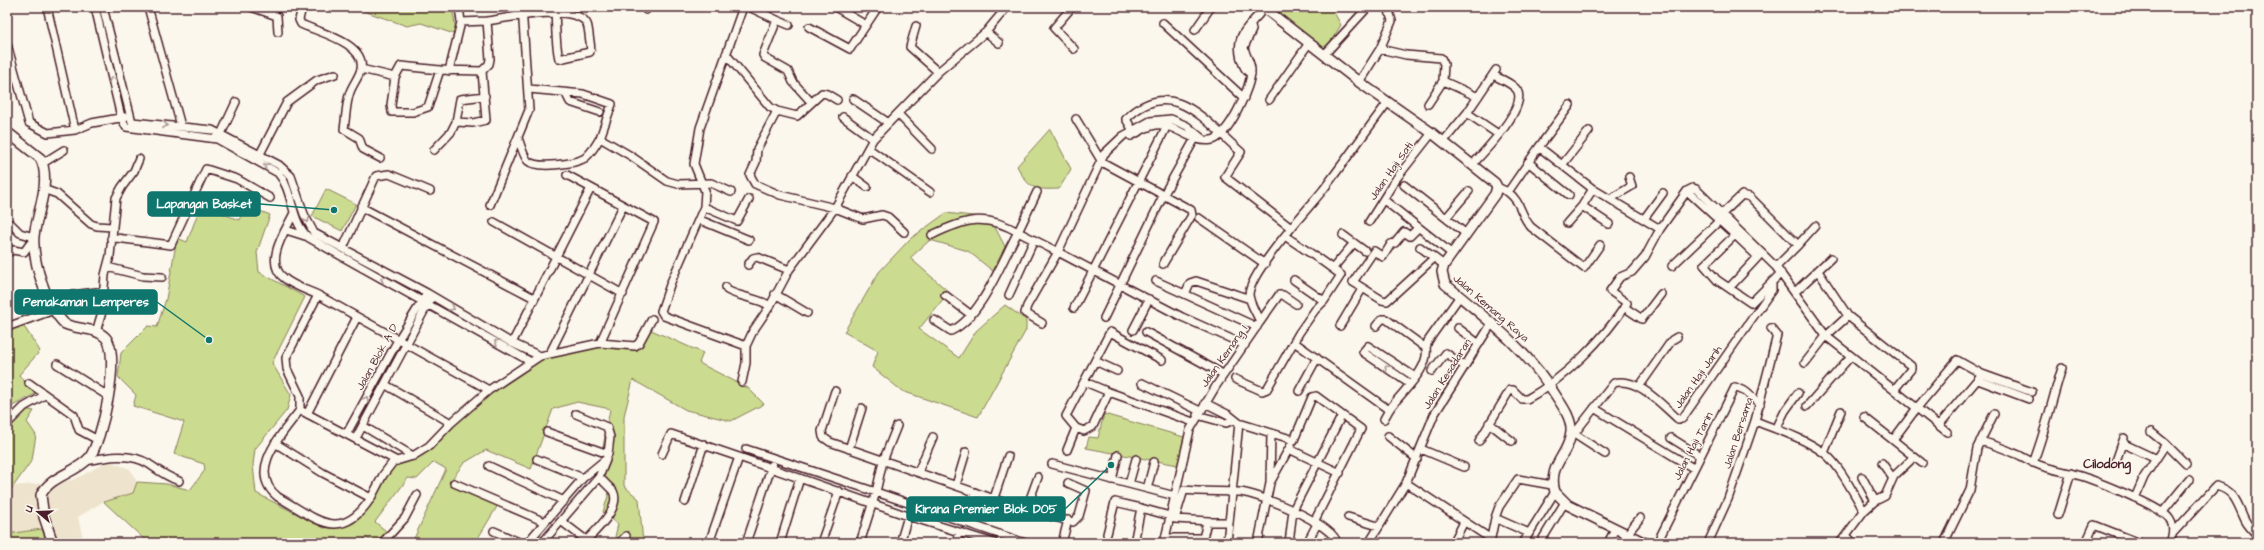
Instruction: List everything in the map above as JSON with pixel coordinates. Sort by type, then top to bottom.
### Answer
[{"type":"street","points":[[47,7],[75,130]]},
{"type":"street","points":[[96,7],[121,118],[126,127],[181,126],[222,134],[260,154],[285,174],[312,231],[430,295],[512,343],[540,356]]},
{"type":"street","points":[[103,7],[129,117],[133,126]]},
{"type":"street","points":[[148,7],[181,126]]},
{"type":"street","points":[[251,7],[276,16],[278,32]]},
{"type":"street","points":[[302,7],[299,20],[301,24],[348,45],[360,57],[361,69],[350,92],[344,129],[359,138],[363,149],[380,158]]},
{"type":"street","points":[[449,70],[461,22],[460,7]]},
{"type":"street","points":[[490,205],[529,110],[529,90],[522,7]]},
{"type":"street","points":[[743,7],[700,128],[694,164],[702,183],[705,196],[704,207],[700,220],[671,282],[662,314],[746,346]]},
{"type":"street","points":[[749,7],[789,25]]},
{"type":"street","points":[[835,7],[866,25]]},
{"type":"street","points":[[808,27],[850,49],[878,7]]},
{"type":"street","points":[[742,382],[746,363],[746,346],[753,330],[770,306],[789,270],[835,208],[873,139],[887,122],[898,114],[938,72],[986,32],[1007,7]]},
{"type":"street","points":[[1072,7],[1054,28],[1074,49]]},
{"type":"street","points":[[1195,30],[1211,7]]},
{"type":"street","points":[[1324,55],[1368,7]]},
{"type":"street","points":[[1359,82],[1380,49],[1392,21],[1388,7]]},
{"type":"street","points":[[1133,132],[1155,125],[1168,126],[1204,140],[1212,140],[1222,132],[1244,98],[1251,70],[1241,47],[1242,33],[1251,25],[1264,8],[1359,82],[1432,133],[1495,183],[1497,187],[1508,192],[1521,206],[1526,222],[1584,268],[1600,245]]},
{"type":"street","points":[[461,22],[487,21],[555,10],[583,19],[587,24],[590,52],[559,59],[555,10]]},
{"type":"street","points":[[777,20],[763,51],[763,55],[765,58],[788,71],[793,82],[811,102]]},
{"type":"street","points":[[440,70],[428,107],[413,112],[392,112],[391,105],[395,77],[402,66],[440,70],[482,71],[489,64],[490,59],[487,21]]},
{"type":"street","points":[[1163,23],[1244,98]]},
{"type":"street","points":[[916,26],[910,47],[938,72]]},
{"type":"street","points":[[986,32],[999,43]]},
{"type":"street","points":[[1269,100],[1309,43]]},
{"type":"street","points":[[7,44],[29,123],[48,133],[75,130],[92,123],[129,117]]},
{"type":"street","points":[[1380,49],[1406,55],[1441,58],[1444,64],[1443,81],[1428,104]]},
{"type":"street","points":[[726,54],[770,107],[777,111],[797,116],[811,102],[824,93],[836,100]]},
{"type":"street","points":[[361,69],[395,77]]},
{"type":"street","points":[[456,122],[473,123],[486,120],[482,71]]},
{"type":"street","points":[[1443,142],[1467,113],[1495,72],[1515,87],[1520,98],[1516,110],[1472,166]]},
{"type":"street","points":[[260,154],[287,102],[318,80],[335,74]]},
{"type":"street","points":[[1443,81],[1478,97]]},
{"type":"street","points":[[518,138],[526,159],[533,164],[541,166],[580,160],[587,156],[600,138],[612,104],[583,94],[566,94],[529,90]]},
{"type":"street","points":[[566,94],[570,102],[600,112]]},
{"type":"street","points":[[434,150],[451,132],[456,122],[460,99],[485,96]]},
{"type":"street","points":[[853,99],[887,122]]},
{"type":"street","points":[[1133,132],[1126,118],[1148,103],[1158,101],[1178,103],[1192,108],[1222,132],[1241,152],[1225,177],[1291,228]]},
{"type":"street","points":[[222,134],[236,102]]},
{"type":"street","points":[[1185,294],[1190,283],[1196,281],[1250,299],[1251,288],[1265,264],[1388,102]]},
{"type":"street","points":[[1508,192],[1570,105]]},
{"type":"street","points":[[777,111],[756,149],[751,178],[755,184],[780,195],[835,208],[863,219],[882,215],[888,217],[904,232]]},
{"type":"street","points":[[1467,113],[1498,134]]},
{"type":"street","points":[[898,114],[932,149]]},
{"type":"street","points":[[843,117],[873,139]]},
{"type":"street","points":[[1042,323],[1025,313],[1027,306],[1058,252],[1102,162],[1104,154],[1118,141],[1156,119],[1171,118],[1181,122],[1196,136]]},
{"type":"street","points":[[1074,308],[1171,118]]},
{"type":"street","points":[[1076,119],[1102,162],[1164,194],[1191,210],[1192,215],[1163,264]]},
{"type":"street","points":[[133,126],[217,139],[285,174],[294,212],[306,236]]},
{"type":"street","points":[[1562,165],[1589,131]]},
{"type":"street","points":[[7,132],[40,158],[43,163],[43,188],[34,240],[36,263],[54,310],[65,324],[96,332],[105,337],[111,345],[113,371],[98,440],[93,451],[85,461],[48,486],[43,492],[41,500],[44,517],[52,543]]},
{"type":"street","name":"Jalan Haji Sati","points":[[1369,222],[1396,179],[1432,133]]},
{"type":"street","points":[[1104,318],[1164,194],[1196,136]]},
{"type":"street","points":[[600,138],[631,156],[667,180],[678,184],[716,183],[731,192]]},
{"type":"street","points":[[1539,147],[1593,188],[1660,229]]},
{"type":"street","points":[[868,148],[930,192]]},
{"type":"street","points":[[43,163],[64,150]]},
{"type":"street","points":[[96,332],[102,312],[112,227],[118,193],[134,171],[140,159]]},
{"type":"street","points":[[1528,162],[1569,195]]},
{"type":"street","points":[[111,239],[116,238],[171,245],[206,169],[237,179],[270,198]]},
{"type":"street","points":[[344,248],[376,176],[380,174],[396,176],[430,191]]},
{"type":"street","points":[[567,175],[652,220],[654,223],[600,343]]},
{"type":"street","points":[[852,176],[867,187]]},
{"type":"street","points":[[1610,199],[1632,186],[1629,177]]},
{"type":"street","points":[[1404,185],[1465,233]]},
{"type":"street","name":"Jalan Kemang Raya","points":[[1497,187],[1495,194],[1465,233],[1444,265],[1442,272],[1445,284],[1523,351],[1549,385],[1570,421],[1572,433]]},
{"type":"street","points":[[43,188],[57,194],[91,224],[112,227]]},
{"type":"street","points":[[512,343],[591,188]]},
{"type":"street","points":[[1567,223],[1582,206],[1593,188]]},
{"type":"street","points":[[1479,441],[1510,390],[1513,390],[1526,400],[1549,385],[1594,344],[1627,303],[1610,291],[1620,277],[1632,272],[1640,262],[1660,229],[1687,191],[1721,217],[1776,267],[1796,292],[1826,336],[1947,432]]},
{"type":"street","points":[[934,320],[951,331],[970,314],[986,292],[1018,232],[1037,192]]},
{"type":"street","points":[[1446,218],[1469,192]]},
{"type":"street","points":[[1644,219],[1663,193]]},
{"type":"street","points":[[1672,266],[1742,195],[1750,197],[1798,245]]},
{"type":"street","points":[[704,207],[738,221],[749,199]]},
{"type":"street","points":[[1384,200],[1396,207],[1418,228],[1451,253]]},
{"type":"street","points":[[550,353],[623,206]]},
{"type":"street","points":[[1582,206],[1609,224]]},
{"type":"street","points":[[361,207],[534,298]]},
{"type":"street","points":[[294,212],[275,256],[275,264],[278,271],[285,279],[318,295],[405,345],[490,390]]},
{"type":"street","points":[[1721,217],[1735,235],[1758,257],[1729,288]]},
{"type":"street","points":[[1199,218],[1265,264]]},
{"type":"street","points":[[700,220],[749,240]]},
{"type":"street","points":[[932,235],[960,222],[981,220],[998,221],[1182,317],[1245,345]]},
{"type":"street","points":[[494,222],[623,294]]},
{"type":"street","points":[[11,224],[20,233],[34,240]]},
{"type":"street","points":[[1776,267],[1815,226]]},
{"type":"street","points":[[1418,228],[1410,236],[1404,232],[1396,243],[1392,244],[1383,257],[1374,251],[1353,282],[1362,289],[1382,300],[1387,301],[1434,258]]},
{"type":"street","points":[[286,230],[306,236],[530,362]]},
{"type":"street","points":[[1343,235],[1365,251]]},
{"type":"street","points":[[1735,235],[1704,265],[1717,280],[1751,303],[1781,273]]},
{"type":"street","points":[[1235,379],[1262,391],[1267,389],[1311,315],[1324,301],[1341,274],[1285,236]]},
{"type":"street","points":[[7,254],[13,250],[24,252],[34,240]]},
{"type":"street","points":[[1009,295],[1034,240]]},
{"type":"street","points":[[1333,268],[1354,243]]},
{"type":"street","points":[[1420,247],[1444,265]]},
{"type":"street","points":[[748,265],[753,258],[758,257],[789,270]]},
{"type":"street","points":[[1796,292],[1831,258]]},
{"type":"street","points":[[107,267],[143,276],[162,277]]},
{"type":"street","points":[[1818,271],[1848,316],[1911,366],[1911,370],[1894,390]]},
{"type":"street","points":[[1156,280],[1185,294],[1259,325],[1279,296],[1283,295],[1296,304]]},
{"type":"street","points":[[1294,280],[1324,301]]},
{"type":"street","name":"Jalan Haji Jarih","points":[[1572,433],[1614,383],[1622,382],[1639,387],[1678,419],[1682,419],[1772,290],[1772,282]]},
{"type":"street","points":[[726,287],[727,290],[738,296],[759,300],[770,306]]},
{"type":"street","points":[[1340,326],[1362,289]]},
{"type":"street","points":[[49,298],[104,290]]},
{"type":"street","points":[[775,294],[807,313]]},
{"type":"street","points":[[1624,307],[1642,319],[1661,294]]},
{"type":"street","points":[[318,295],[286,358],[287,369],[300,396],[300,410],[275,443],[266,459],[265,470],[269,487],[278,497],[325,523],[335,525],[358,517],[371,498],[387,468],[397,461],[413,456],[429,446],[450,423],[490,390],[530,362],[540,356],[550,353],[600,343],[628,347],[637,345],[652,319]]},
{"type":"street","points":[[356,438],[386,385],[425,302],[430,295]]},
{"type":"street","points":[[945,295],[970,314]]},
{"type":"street","points":[[1384,419],[1389,410],[1415,377],[1426,358],[1428,341],[1460,296]]},
{"type":"street","points":[[1133,330],[1150,299]]},
{"type":"street","name":"Jalan Kemang I","points":[[1164,543],[1188,436],[1193,422],[1223,374],[1259,325],[1250,299]]},
{"type":"street","name":"Jalan Blok A D","points":[[348,434],[398,340],[425,302]]},
{"type":"street","points":[[7,327],[54,310]]},
{"type":"street","points":[[1805,363],[1826,336],[1848,316]]},
{"type":"street","points":[[308,414],[357,317]]},
{"type":"street","points":[[1376,326],[1382,319],[1386,319],[1426,348]]},
{"type":"street","name":"Jalan Kesadaran","points":[[1369,543],[1378,526],[1406,483],[1434,415],[1492,323]]},
{"type":"street","points":[[1458,328],[1479,344]]},
{"type":"street","name":"Jalan Bersama","points":[[1708,543],[1728,499],[1760,404],[1777,335],[1771,328]]},
{"type":"street","points":[[1109,392],[1093,426],[1084,431],[1076,428],[1067,420],[1066,416],[1110,332],[1162,360]]},
{"type":"street","points":[[1146,332],[1223,374]]},
{"type":"street","points":[[1639,387],[1672,340],[1677,337]]},
{"type":"street","points":[[1294,342],[1389,410]]},
{"type":"street","points":[[1410,384],[1364,352],[1368,346],[1415,377]]},
{"type":"street","points":[[1432,372],[1446,353],[1464,366]]},
{"type":"street","points":[[1807,406],[1851,356]]},
{"type":"street","points":[[1299,391],[1317,358]]},
{"type":"street","points":[[1095,360],[1117,371]]},
{"type":"street","points":[[1893,440],[1916,408],[1955,361],[1960,361],[1980,377],[2029,399]]},
{"type":"street","points":[[57,364],[108,396]]},
{"type":"street","points":[[2033,463],[2046,428],[2050,404],[2062,368]]},
{"type":"street","points":[[1980,377],[2032,392]]},
{"type":"street","points":[[1939,425],[1980,377]]},
{"type":"street","points":[[1085,382],[1193,422]]},
{"type":"street","points":[[29,383],[74,415],[79,430],[98,440]]},
{"type":"street","points":[[1142,383],[1198,413],[1226,423],[1237,422],[1294,440]]},
{"type":"street","points":[[386,385],[450,423]]},
{"type":"street","name":"Jalan Haji Tarin","points":[[1657,543],[1735,387],[1746,392],[1760,404]]},
{"type":"street","points":[[834,391],[824,422],[823,437],[830,442],[1026,510],[1068,520],[1076,520],[1086,492],[1084,489],[1068,483]]},
{"type":"street","points":[[1776,429],[1785,411],[1798,393]]},
{"type":"street","points":[[7,424],[24,407],[45,395]]},
{"type":"street","points":[[1270,483],[1294,440],[1314,396],[1362,430],[1307,543]]},
{"type":"street","points":[[1205,403],[1229,415],[1237,422]]},
{"type":"street","points":[[849,449],[862,408]]},
{"type":"street","points":[[1594,408],[1694,468]]},
{"type":"street","points":[[300,410],[356,438],[397,461]]},
{"type":"street","points":[[1824,453],[1841,411]]},
{"type":"street","points":[[542,543],[599,477],[607,456],[610,437],[607,427],[576,414]]},
{"type":"street","points":[[1944,543],[1970,490],[1980,441],[1994,414]]},
{"type":"street","points":[[1289,543],[1293,510],[1342,416]]},
{"type":"street","points":[[1864,417],[1922,463]]},
{"type":"street","points":[[1755,421],[1776,429],[1824,453],[1837,468],[1864,511]]},
{"type":"street","points":[[1227,543],[1233,492],[1237,422]]},
{"type":"street","points":[[1489,423],[1512,440]]},
{"type":"street","points":[[363,426],[413,456]]},
{"type":"street","points":[[860,543],[873,504],[883,461],[897,426]]},
{"type":"street","points":[[1067,450],[1076,428]]},
{"type":"street","points":[[547,432],[607,456]]},
{"type":"street","points":[[2151,432],[2166,444],[2186,464]]},
{"type":"street","points":[[1258,543],[1270,483],[1271,433]]},
{"type":"street","points":[[1522,543],[1554,488],[1556,465],[1572,433],[1605,454]]},
{"type":"street","points":[[662,454],[670,434],[704,444],[908,516],[994,543]]},
{"type":"street","points":[[1388,436],[1417,459]]},
{"type":"street","points":[[918,472],[933,437]]},
{"type":"street","points":[[1671,438],[1700,456]]},
{"type":"street","points":[[1980,441],[2015,453],[2033,463],[2056,471],[2071,473],[2135,498],[2162,513],[2171,522],[2174,532]]},
{"type":"street","points":[[2116,460],[2124,441],[2156,459]]},
{"type":"street","points":[[275,443],[323,473],[371,498]]},
{"type":"street","points":[[685,502],[704,444]]},
{"type":"street","points":[[2135,498],[2144,477],[2166,444]]},
{"type":"street","points":[[1289,448],[1340,473]]},
{"type":"street","points":[[746,449],[1025,543]]},
{"type":"street","points":[[1421,449],[1464,467]]},
{"type":"street","points":[[956,485],[966,452]]},
{"type":"street","points":[[527,543],[583,478],[607,456]]},
{"type":"street","points":[[994,498],[1008,456]]},
{"type":"street","points":[[1112,480],[1118,456]]},
{"type":"street","points":[[85,461],[106,457],[126,457],[148,463],[167,476],[179,481]]},
{"type":"street","points":[[709,543],[739,457]]},
{"type":"street","points":[[1840,543],[1864,511],[1875,501],[1885,496],[1892,477],[1914,457]]},
{"type":"street","points":[[537,459],[583,478]]},
{"type":"street","points":[[746,543],[774,459]]},
{"type":"street","points":[[1129,484],[1136,459]]},
{"type":"street","points":[[1147,489],[1154,462]]},
{"type":"street","points":[[1052,464],[1175,496]]},
{"type":"street","points":[[1882,464],[1892,477]]},
{"type":"street","points":[[489,466],[564,501]]},
{"type":"street","points":[[2058,515],[2071,473]]},
{"type":"street","points":[[561,521],[587,542],[610,513],[615,499],[613,491],[599,477]]},
{"type":"street","points":[[1862,477],[1875,501]]},
{"type":"street","points":[[780,543],[800,478]]},
{"type":"street","points":[[1026,510],[1038,478]]},
{"type":"street","points":[[1406,483],[1491,541],[1495,518],[1506,496],[1518,479],[1554,488],[1565,502],[1645,543]]},
{"type":"street","points":[[2162,513],[2189,480]]},
{"type":"street","points":[[454,482],[545,522]]},
{"type":"street","points":[[2170,543],[2174,532],[2216,486],[2229,491],[2236,498],[2246,521],[2257,535]]},
{"type":"street","points":[[1229,522],[1175,519],[1184,490],[1239,492],[1267,499],[1293,510],[1316,523],[1335,537],[1337,543]]},
{"type":"street","points":[[821,543],[839,491]]},
{"type":"street","points":[[964,523],[975,492]]},
{"type":"street","points":[[382,543],[405,518],[417,495]]},
{"type":"street","points":[[1107,534],[1115,502],[1170,516]]},
{"type":"street","points":[[1540,543],[1565,502]]},
{"type":"street","points":[[1134,543],[1142,508]]},
{"type":"street","points":[[900,543],[908,516]]},
{"type":"street","points":[[1348,517],[1378,526]]},
{"type":"street","points":[[1495,518],[1529,533]]},
{"type":"street","points":[[1627,534],[1640,518]]},
{"type":"street","points":[[1062,543],[1068,520]]},
{"type":"street","points":[[1170,538],[1203,541],[1205,525],[1209,521]]},
{"type":"street","points":[[1453,543],[1464,522]]},
{"type":"street","points":[[2086,543],[2094,526],[2140,543]]},
{"type":"street","points":[[1608,543],[1615,528]]},
{"type":"street","points":[[494,530],[521,543]]},
{"type":"street","points":[[956,543],[959,532]]},
{"type":"street","points":[[1846,535],[1853,543]]},
{"type":"street","points":[[620,543],[626,536]]},
{"type":"shaded area","points":[[109,461],[130,469],[137,482],[133,493],[103,502],[78,517],[84,543],[47,543],[42,529],[7,534],[8,495],[14,486],[73,480]]},
{"type":"green space","points":[[352,7],[452,7],[457,35],[421,23],[407,26]]},
{"type":"green space","points":[[1267,7],[1331,7],[1341,25],[1325,51]]},
{"type":"green space","points":[[1050,129],[1071,169],[1059,189],[1037,188],[1029,184],[1017,166]]},
{"type":"green space","points":[[326,189],[356,204],[342,231],[312,216]]},
{"type":"green space","points":[[201,205],[239,220],[246,205],[270,215],[257,252],[259,272],[305,297],[272,363],[291,395],[287,410],[255,449],[253,465],[256,493],[324,528],[345,524],[359,518],[392,466],[415,459],[428,450],[491,393],[536,360],[593,345],[619,347],[637,351],[649,329],[703,353],[699,363],[748,388],[764,404],[731,421],[686,410],[633,380],[624,416],[624,486],[639,499],[643,543],[621,543],[615,537],[618,524],[603,512],[609,493],[599,469],[610,409],[577,402],[553,409],[531,469],[486,450],[464,463],[449,483],[498,505],[475,543],[412,543],[446,469],[434,462],[417,479],[408,478],[375,522],[386,531],[378,543],[365,538],[361,543],[310,543],[306,541],[304,543],[216,543],[200,538],[178,543],[160,543],[144,539],[104,502],[133,493],[137,482],[167,484],[190,490],[205,470],[204,464],[174,454],[184,422],[133,406],[136,395],[118,377],[121,353],[148,326],[157,327],[166,299],[177,238],[187,242]]},
{"type":"green space","points":[[946,213],[990,218],[1008,252],[994,272],[968,251],[930,240],[910,258],[949,292],[919,329],[959,358],[976,331],[1005,305],[1026,320],[1026,330],[978,417],[902,391],[872,367],[878,351],[844,332],[879,272],[910,239]]},
{"type":"green space","points":[[23,325],[40,351],[19,375],[35,394],[7,409],[7,332]]},
{"type":"green space","points":[[25,409],[34,411],[27,422],[36,435],[32,460],[8,494],[7,513],[7,428]]},
{"type":"green space","points":[[1104,414],[1184,437],[1178,465],[1086,448],[1089,437],[1098,438]]},
{"type":"green space","points":[[42,529],[47,543],[7,543],[7,534]]},
{"type":"place","name":"Lapangan Basket","points":[[334,210]]},
{"type":"place","name":"Pemakaman Lemperes","points":[[209,340]]},
{"type":"place","name":"Kirana Premier Blok D05","points":[[1111,465]]},
{"type":"district","name":"Cilodong","points":[[2107,464]]}]
